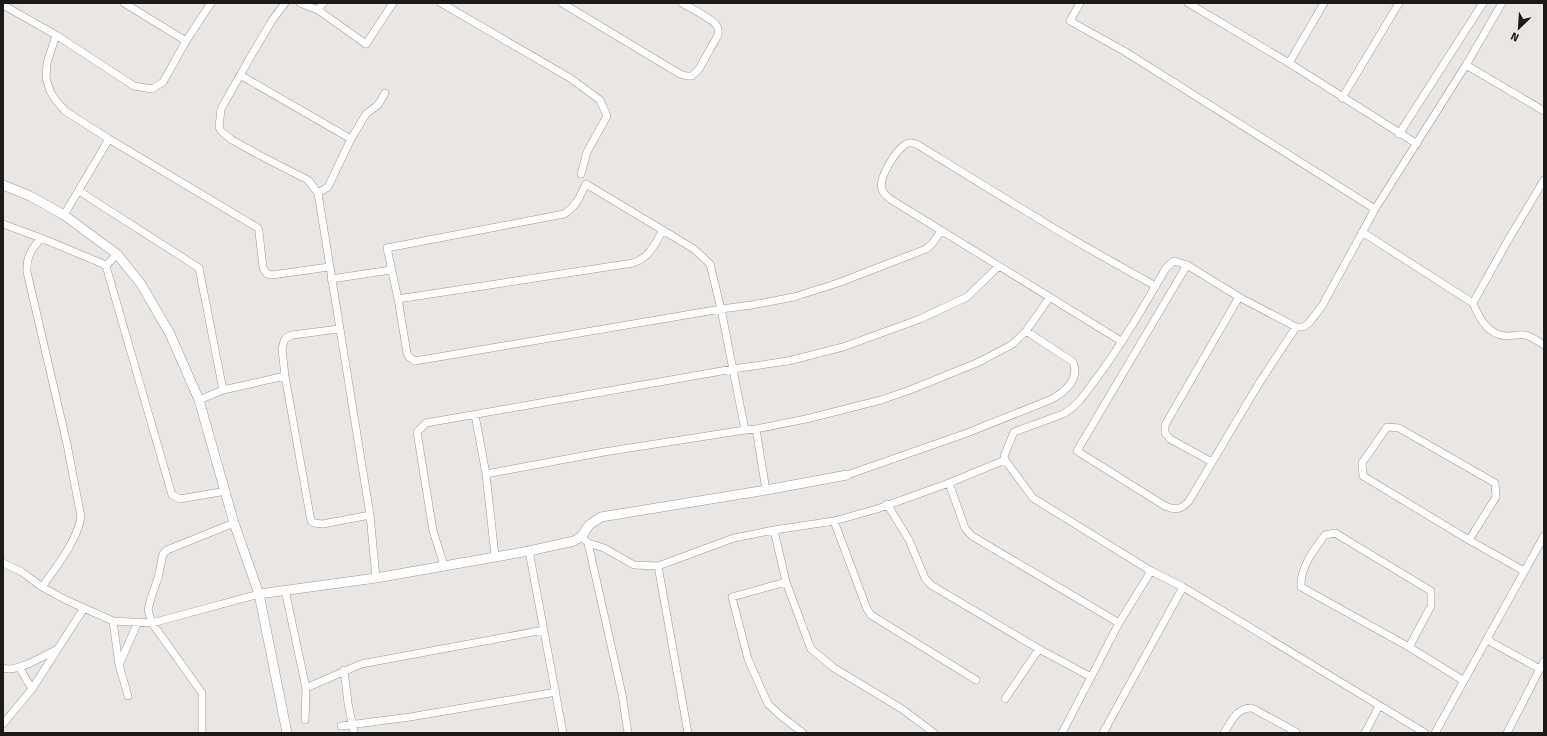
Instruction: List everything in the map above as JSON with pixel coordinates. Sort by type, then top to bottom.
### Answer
[{"type":"street","points":[[124,3],[186,40]]},
{"type":"street","points":[[3,5],[56,35],[134,86],[152,89],[163,82],[186,40],[211,3]]},
{"type":"street","points":[[285,3],[273,19],[221,110],[219,127],[232,140],[308,180],[318,193],[370,515],[376,578]]},
{"type":"street","points":[[300,3],[318,10],[366,44],[393,3]]},
{"type":"street","points":[[318,10],[323,3]]},
{"type":"street","points":[[441,3],[570,78],[600,100],[607,116],[587,152],[582,174]]},
{"type":"street","points":[[562,3],[680,74],[692,76],[699,69],[718,35],[719,30],[716,24],[682,3]]},
{"type":"street","points":[[1080,3],[1070,21],[1124,52],[1375,208]]},
{"type":"street","points":[[1188,3],[1289,63],[1342,98],[1417,144]]},
{"type":"street","points":[[1289,63],[1324,3]]},
{"type":"street","points":[[1342,98],[1399,3]]},
{"type":"street","points":[[1399,134],[1483,3]]},
{"type":"street","points":[[1425,733],[1033,498],[1005,460],[1004,456],[1014,432],[1063,414],[1074,407],[1109,361],[1166,268],[1174,261],[1187,265],[1238,297],[1296,327],[1306,325],[1315,316],[1375,208],[1466,65],[1502,3]]},
{"type":"street","points":[[56,35],[47,63],[46,78],[50,91],[66,111],[109,140],[258,228],[262,268],[267,274],[272,275],[329,267]]},
{"type":"street","points":[[1466,65],[1544,111]]},
{"type":"street","points":[[240,75],[351,139]]},
{"type":"street","points":[[318,193],[328,187],[351,139],[366,114],[378,105],[385,94]]},
{"type":"street","points":[[64,215],[109,140]]},
{"type":"street","points":[[1121,341],[890,199],[881,189],[881,182],[894,156],[906,144],[918,144],[1043,221],[1122,268],[1156,286]]},
{"type":"street","points":[[1473,303],[1544,180]]},
{"type":"street","points":[[745,430],[721,309],[710,264],[694,249],[586,184],[576,205],[564,214],[387,248],[398,299],[407,353],[409,357],[416,361],[721,309],[752,305],[794,297],[838,283],[926,249],[932,244],[941,231]]},
{"type":"street","points":[[3,185],[30,196],[64,215],[117,254],[141,284],[170,334],[199,400],[234,523],[259,594],[287,733]]},
{"type":"street","points":[[79,191],[199,268],[223,390]]},
{"type":"street","points":[[3,224],[41,238],[106,266],[172,495],[180,499],[226,491]]},
{"type":"street","points":[[398,299],[633,263],[645,257],[652,250],[663,230]]},
{"type":"street","points":[[1362,232],[1473,303],[1483,323],[1496,334],[1505,336],[1525,335],[1544,345]]},
{"type":"street","points":[[41,238],[30,252],[26,265],[27,272],[81,517],[77,534],[42,587]]},
{"type":"street","points":[[106,266],[117,254]]},
{"type":"street","points":[[1187,265],[1077,451],[1165,506],[1177,510],[1189,501],[1258,385],[1296,327]]},
{"type":"street","points":[[444,565],[433,531],[417,432],[426,423],[733,369],[788,361],[843,347],[920,319],[967,297],[999,266]]},
{"type":"street","points":[[331,279],[391,270]]},
{"type":"street","points":[[486,474],[604,452],[756,429],[806,419],[881,400],[979,362],[1007,348],[1026,331],[1050,297]]},
{"type":"street","points":[[1212,462],[1170,438],[1166,435],[1164,430],[1165,425],[1238,297]]},
{"type":"street","points":[[339,329],[292,335],[286,338],[282,349],[285,376],[311,520],[314,523],[323,524],[370,515]]},
{"type":"street","points":[[628,733],[622,694],[585,540],[589,526],[601,517],[847,475],[967,433],[1052,399],[1062,393],[1074,377],[1075,368],[1073,362],[1068,357],[1026,331]]},
{"type":"street","points":[[199,400],[223,390],[285,376]]},
{"type":"street","points":[[475,414],[486,474],[495,556]]},
{"type":"street","points":[[1469,540],[1496,497],[1495,483],[1399,428],[1387,427],[1362,463],[1363,476],[1469,540],[1524,571]]},
{"type":"street","points":[[756,429],[766,490]]},
{"type":"street","points":[[3,563],[22,572],[42,587],[66,600],[112,621],[152,623],[259,594],[376,578],[529,551],[574,541],[585,540],[604,548],[634,565],[658,566],[734,538],[834,521],[949,483],[1005,460]]},
{"type":"street","points":[[949,483],[965,528],[972,536],[1119,623]]},
{"type":"street","points":[[887,504],[909,540],[924,578],[931,585],[1038,649],[1091,678]]},
{"type":"street","points":[[834,521],[867,609],[871,615],[976,680]]},
{"type":"street","points":[[202,733],[202,693],[152,623],[148,610],[158,578],[163,554],[167,550],[234,523]]},
{"type":"street","points":[[774,530],[786,582],[811,649],[834,668],[902,709],[934,733]]},
{"type":"street","points":[[1409,647],[1431,606],[1431,591],[1335,533],[1325,535],[1308,560],[1301,578],[1301,587],[1409,647],[1464,681]]},
{"type":"street","points":[[1435,733],[1544,536]]},
{"type":"street","points":[[529,551],[563,733]]},
{"type":"street","points":[[658,566],[688,733]]},
{"type":"street","points":[[1062,733],[1119,623],[1151,570]]},
{"type":"street","points":[[786,582],[732,596],[748,659],[768,704],[803,733]]},
{"type":"street","points":[[1103,733],[1183,588]]},
{"type":"street","points":[[285,590],[306,688],[305,720]]},
{"type":"street","points":[[3,724],[32,689],[84,608]]},
{"type":"street","points":[[112,621],[119,665],[128,696]]},
{"type":"street","points":[[119,665],[138,622]]},
{"type":"street","points":[[306,688],[344,670],[361,664],[544,630]]},
{"type":"street","points":[[1487,640],[1540,669]]},
{"type":"street","points":[[1005,699],[1038,649]]},
{"type":"street","points":[[3,668],[19,667],[57,650]]},
{"type":"street","points":[[1507,733],[1544,661]]},
{"type":"street","points":[[19,667],[32,689]]},
{"type":"street","points":[[344,670],[354,733]]},
{"type":"street","points":[[341,726],[410,717],[556,692]]},
{"type":"street","points":[[1365,733],[1379,706]]},
{"type":"street","points":[[1224,733],[1237,713],[1247,707],[1258,711],[1296,733]]}]
